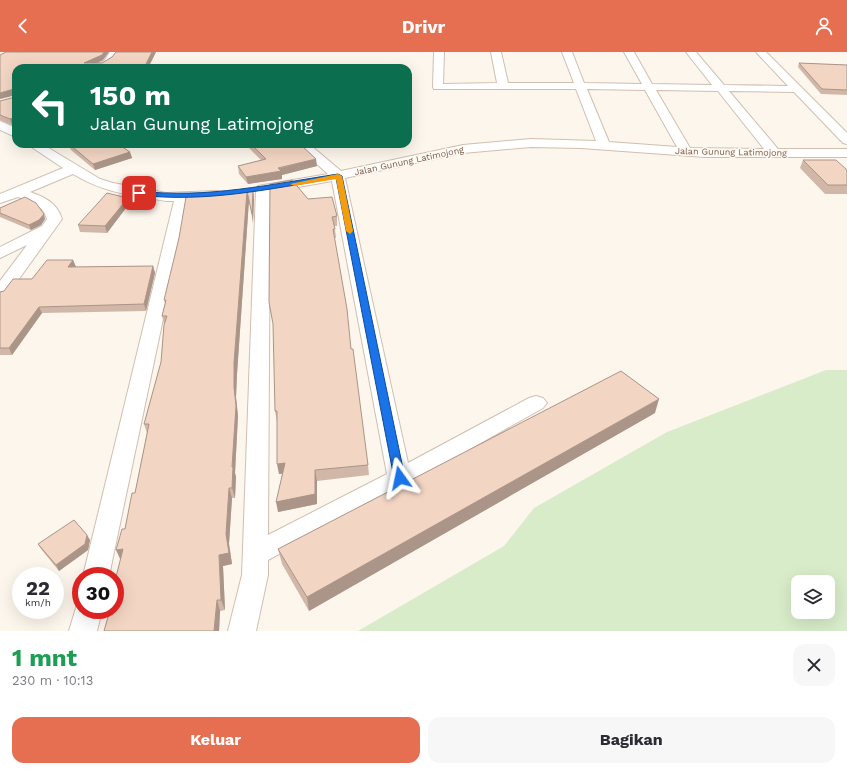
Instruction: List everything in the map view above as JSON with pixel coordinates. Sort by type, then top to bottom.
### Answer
[{"type":"street","points":[[104,64],[107,63],[115,52]]},
{"type":"street","points":[[439,52],[438,87],[580,86],[797,89]]},
{"type":"street","points":[[496,52],[503,86]]},
{"type":"street","points":[[567,52],[604,146]]},
{"type":"street","points":[[628,52],[686,152]]},
{"type":"street","points":[[691,52],[774,153]]},
{"type":"street","points":[[761,52],[847,140]]},
{"type":"street","points":[[0,125],[12,132]]},
{"type":"street","name":"Jalan Gunung Latimojong","points":[[255,554],[256,190],[338,176],[435,154],[482,147],[531,143],[604,146],[686,152],[847,153]]},
{"type":"street","points":[[39,148],[95,182],[124,191],[182,197],[229,194]]},
{"type":"street","points":[[306,148],[338,176],[400,478]]},
{"type":"street","points":[[0,200],[73,169]]},
{"type":"street","points":[[0,293],[50,228],[55,219],[52,209],[47,204],[18,192]]},
{"type":"street","points":[[98,567],[182,197]]},
{"type":"street","points":[[0,253],[50,228]]},
{"type":"street","points":[[242,631],[255,575],[255,554],[400,478],[536,403]]},
{"type":"street","points":[[83,631],[86,619]]},
{"type":"green space","points":[[826,370],[847,370],[847,631],[358,631],[504,546],[534,508],[667,432]]},
{"type":"building","points":[[6,52],[104,52],[102,55],[84,63],[102,63],[112,57],[116,52],[152,52],[146,64],[12,64],[12,90],[0,93],[0,55]]},
{"type":"building","points":[[799,63],[847,65],[847,90],[822,89]]},
{"type":"building","points":[[12,98],[12,118],[0,115],[0,101]]},
{"type":"building","points":[[74,148],[124,148],[130,152],[93,164]]},
{"type":"building","points":[[255,148],[304,148],[316,159],[278,168],[281,171],[246,177],[238,166],[266,159]]},
{"type":"building","points":[[803,160],[836,160],[847,170],[847,185],[828,185]]},
{"type":"building","points":[[292,180],[308,199],[332,197],[337,216],[332,217],[335,229],[333,229],[347,309],[351,349],[353,349],[368,465],[315,470],[315,494],[276,502],[285,463],[277,464],[277,411],[275,411],[273,324],[269,302],[270,184]]},
{"type":"building","points":[[253,190],[252,214],[247,191],[234,363],[236,406],[232,488],[229,488],[226,534],[229,553],[219,555],[221,600],[217,600],[214,631],[104,631],[107,619],[124,619],[124,567],[118,567],[123,549],[116,550],[122,529],[125,529],[132,493],[135,493],[149,424],[144,424],[161,362],[164,325],[167,316],[162,316],[166,300],[164,300],[179,238],[186,197]]},
{"type":"building","points":[[107,193],[128,198],[105,226],[78,225]]},
{"type":"building","points":[[25,197],[36,203],[44,214],[39,220],[29,225],[0,213],[0,208]]},
{"type":"building","points":[[47,260],[73,260],[68,267],[153,266],[144,304],[39,307],[9,348],[0,348],[0,292],[4,291],[13,279],[32,279]]},
{"type":"building","points":[[621,371],[659,399],[307,597],[278,549]]},
{"type":"building","points":[[74,520],[87,535],[85,544],[56,565],[38,544]]},
{"type":"slow traffic","points":[[294,184],[338,176],[350,231]]},
{"type":"route","points":[[139,193],[166,197],[212,196],[338,176],[400,478]]}]
